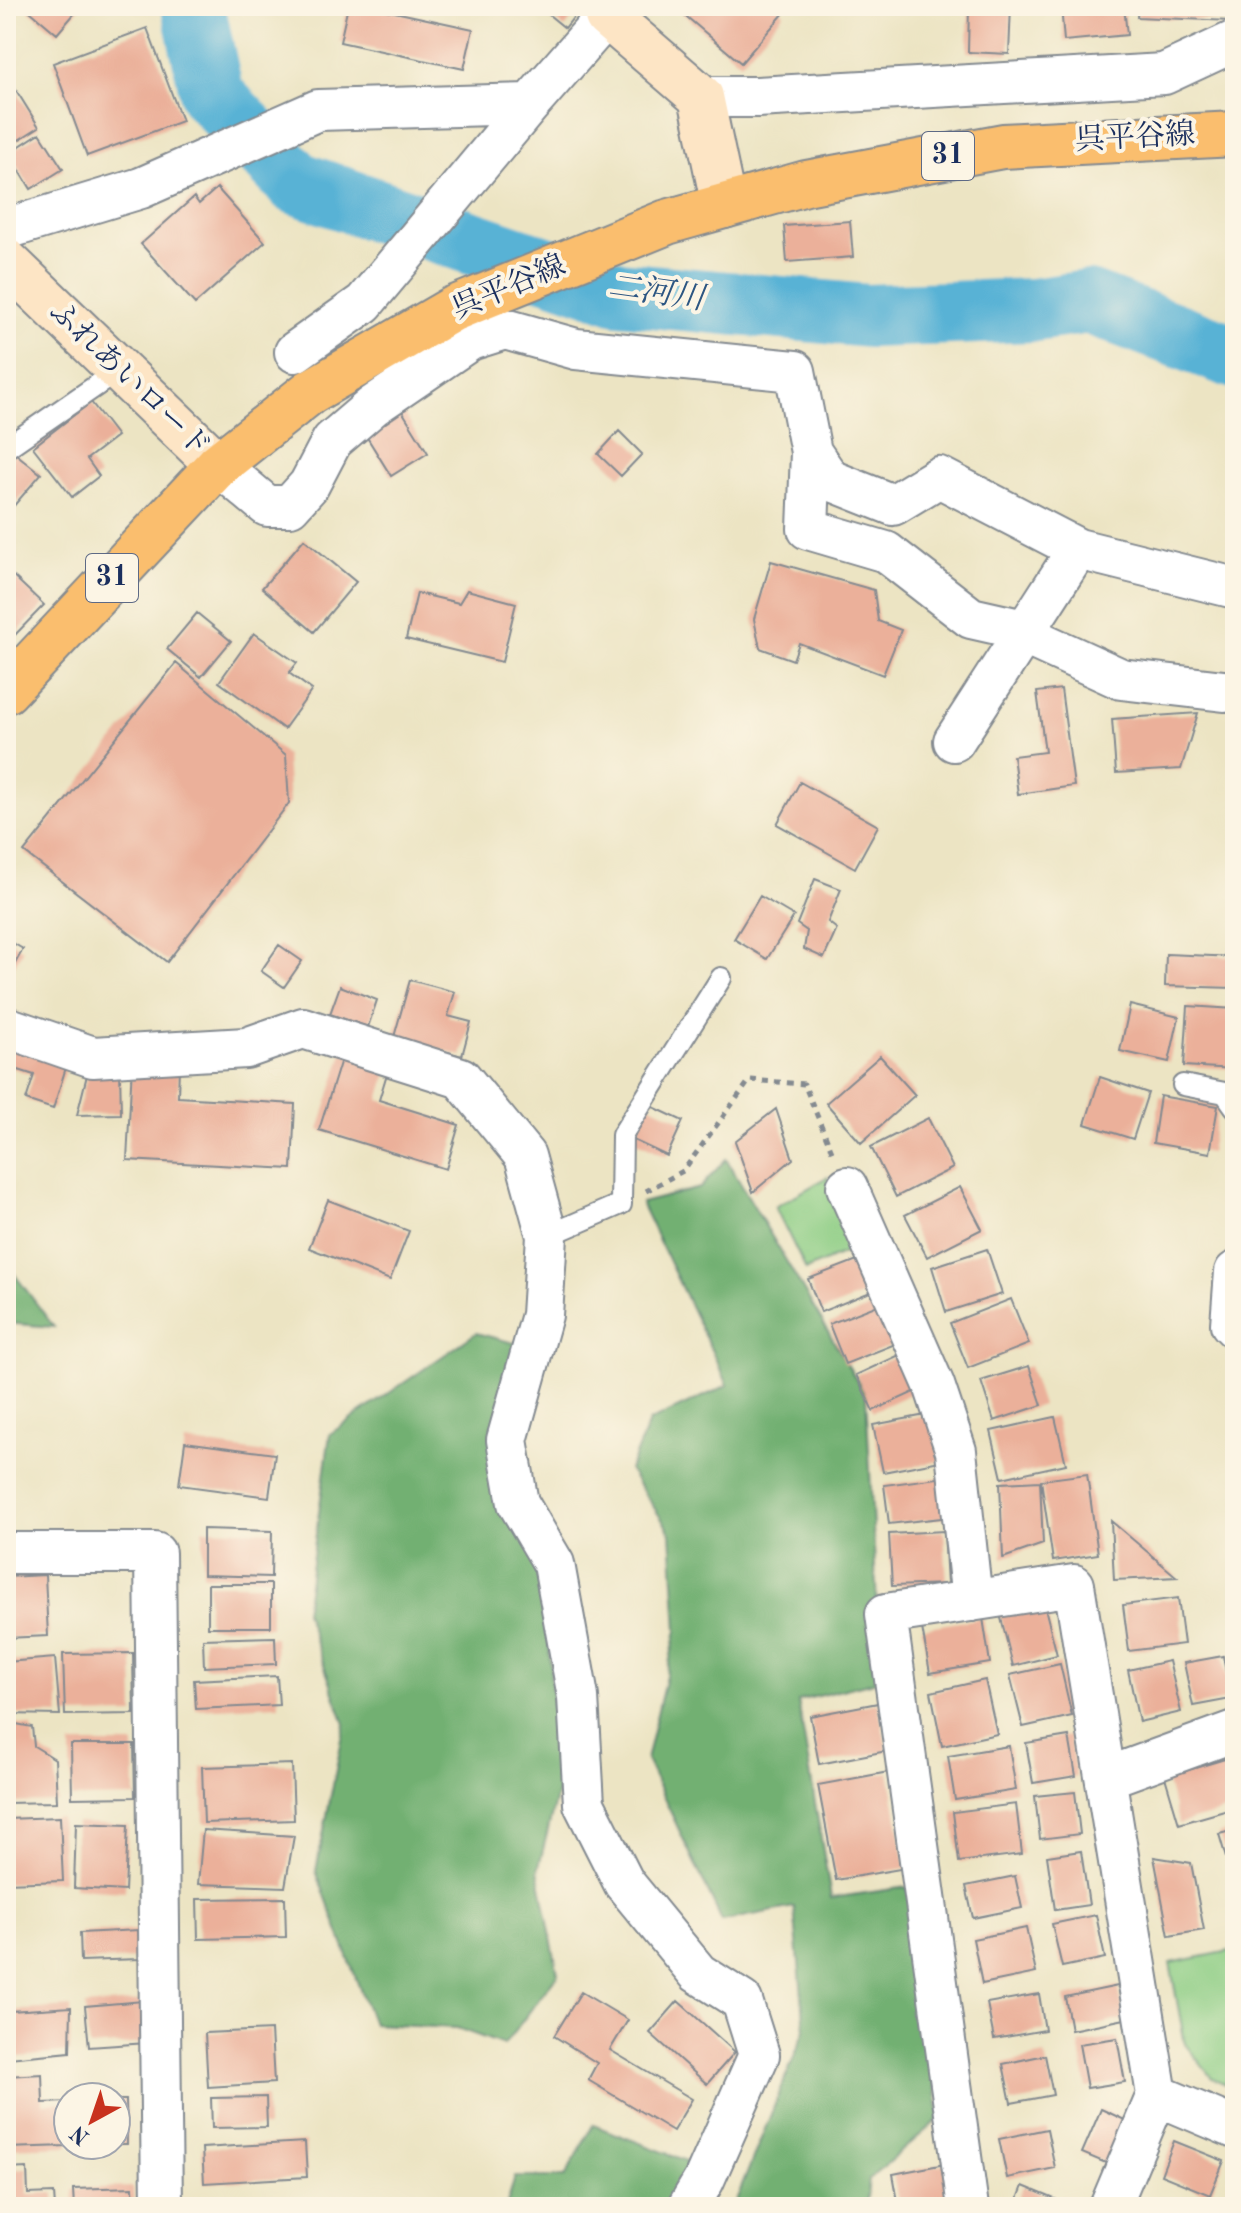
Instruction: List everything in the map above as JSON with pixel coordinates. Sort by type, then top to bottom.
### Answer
[{"type":"main road","name":"呉平谷線","points":[[6,691],[218,465],[310,392],[453,309],[667,222],[806,183],[1003,146],[1235,134]]},
{"type":"street","points":[[295,352],[364,303],[611,11],[701,97],[724,206]]},
{"type":"street","points":[[701,97],[757,97],[1164,74],[1235,41]]},
{"type":"street","points":[[6,229],[141,188],[318,110],[530,104]]},
{"type":"street","name":"ふれあいロード","points":[[6,261],[218,465]]},
{"type":"street","points":[[218,465],[267,506],[290,506],[309,485],[332,441],[373,406],[470,340],[505,329],[576,349],[795,371],[811,452],[808,529],[886,552],[971,618],[1024,630],[1038,641],[1121,679],[1224,691]]},
{"type":"street","points":[[811,452],[830,480],[893,505],[939,477],[1078,549],[1235,588]]},
{"type":"street","points":[[954,741],[1078,549]]},
{"type":"street","points":[[6,1027],[93,1057],[246,1048],[303,1028],[461,1078],[525,1156],[547,1236],[542,1315],[507,1440],[518,1503],[554,1564],[578,1697],[584,1804],[624,1883],[698,1973],[742,2001],[759,2055],[704,2180],[688,2207]]},
{"type":"street","points":[[847,1187],[934,1385],[956,1451],[972,1601]]},
{"type":"street","points":[[1235,1272],[1231,1324],[1235,1328]]},
{"type":"street","points":[[6,1553],[155,1553],[162,2207]]},
{"type":"street","points":[[968,2207],[886,1614],[1074,1585],[1157,2095],[1110,2207]]},
{"type":"street","points":[[1106,1778],[1235,1731]]},
{"type":"street","points":[[1157,2095],[1235,2128]]},
{"type":"lane","points":[[6,448],[119,370]]},
{"type":"lane","points":[[547,1236],[621,1204],[622,1135],[721,978]]},
{"type":"lane","points":[[1183,1085],[1225,1093],[1235,1107]]},
{"type":"path","points":[[621,1204],[683,1171],[750,1080],[804,1084],[847,1187]]},
{"type":"green space","points":[[726,1159],[866,1396],[881,1680],[798,1701],[831,1898],[908,1887],[940,2118],[869,2179],[866,2207],[737,2207],[735,2203],[805,2030],[794,1907],[722,1921],[646,1760],[677,1630],[671,1533],[629,1470],[649,1422],[728,1385],[641,1203],[700,1188]]},
{"type":"green space","points":[[828,1177],[855,1248],[806,1270],[775,1207]]},
{"type":"green space","points":[[6,1263],[54,1327],[6,1323]]},
{"type":"green space","points":[[476,1333],[518,1344],[498,1459],[545,1584],[558,1789],[538,1870],[558,1974],[504,2045],[457,2028],[373,2024],[316,1871],[345,1724],[305,1612],[330,1434]]},
{"type":"green space","points":[[1235,1950],[1235,2088],[1212,2078],[1185,2044],[1170,1963]]},
{"type":"green space","points":[[593,2125],[692,2163],[668,2207],[506,2207],[515,2177],[565,2177]]},
{"type":"building","points":[[24,6],[81,6],[57,34]]},
{"type":"building","points":[[348,6],[382,6],[381,9],[473,29],[464,69],[340,42]]},
{"type":"building","points":[[538,6],[582,6],[565,28]]},
{"type":"building","points":[[674,6],[776,6],[784,13],[741,63]]},
{"type":"building","points":[[969,6],[1011,6],[1009,54],[968,52]]},
{"type":"building","points":[[1061,6],[1124,6],[1127,35],[1064,41]]},
{"type":"building","points":[[1138,6],[1223,6],[1231,21],[1137,17]]},
{"type":"building","points":[[147,28],[182,121],[87,156],[53,63]]},
{"type":"building","points":[[16,90],[39,127],[6,148],[6,96]]},
{"type":"building","points":[[40,133],[63,169],[31,189],[9,153]]},
{"type":"building","points":[[217,188],[265,242],[195,304],[141,244],[194,197],[199,204]]},
{"type":"building","points":[[850,221],[853,257],[787,262],[784,226]]},
{"type":"building","points":[[91,402],[117,436],[87,459],[99,476],[72,497],[33,447]]},
{"type":"building","points":[[402,411],[428,453],[391,476],[365,434]]},
{"type":"building","points":[[619,431],[642,454],[621,476],[598,454]]},
{"type":"building","points":[[15,453],[41,474],[6,515],[6,464]]},
{"type":"building","points":[[304,539],[356,582],[314,632],[262,588]]},
{"type":"building","points":[[771,561],[874,590],[878,621],[901,630],[883,675],[799,643],[793,660],[760,648],[754,619]]},
{"type":"building","points":[[6,569],[44,605],[10,640],[6,636]]},
{"type":"building","points":[[467,590],[516,603],[502,662],[406,639],[417,593],[459,603]]},
{"type":"building","points":[[197,613],[231,641],[201,677],[167,649]]},
{"type":"building","points":[[254,633],[297,663],[289,673],[312,690],[284,729],[219,682]]},
{"type":"building","points":[[176,663],[286,755],[289,803],[167,962],[24,852]]},
{"type":"building","points":[[1061,689],[1074,786],[1018,794],[1013,756],[1045,752],[1037,692]]},
{"type":"building","points":[[1198,713],[1181,769],[1116,773],[1112,719]]},
{"type":"building","points":[[800,782],[878,826],[855,868],[777,824]]},
{"type":"building","points":[[815,879],[841,889],[828,922],[837,929],[824,958],[804,949],[807,931],[797,924]]},
{"type":"building","points":[[760,896],[794,916],[767,959],[734,939]]},
{"type":"building","points":[[6,939],[23,949],[6,980]]},
{"type":"building","points":[[279,945],[302,961],[284,987],[261,971]]},
{"type":"building","points":[[1166,954],[1235,957],[1235,988],[1165,986]]},
{"type":"building","points":[[410,980],[455,992],[448,1016],[471,1022],[462,1056],[394,1037]]},
{"type":"building","points":[[340,986],[377,1000],[368,1027],[330,1014]]},
{"type":"building","points":[[1130,1005],[1179,1017],[1169,1062],[1120,1051]]},
{"type":"building","points":[[1188,1006],[1235,1009],[1235,1069],[1184,1066]]},
{"type":"building","points":[[6,1042],[68,1061],[53,1109],[26,1100],[34,1075],[6,1066]]},
{"type":"building","points":[[343,1053],[389,1067],[379,1100],[459,1125],[446,1169],[319,1130]]},
{"type":"building","points":[[880,1056],[915,1095],[861,1143],[826,1103]]},
{"type":"building","points":[[132,1065],[179,1067],[178,1097],[295,1104],[292,1169],[127,1160]]},
{"type":"building","points":[[120,1070],[121,1114],[77,1115],[88,1071]]},
{"type":"building","points":[[1100,1077],[1148,1093],[1133,1139],[1085,1124]]},
{"type":"building","points":[[1160,1096],[1218,1106],[1210,1153],[1153,1143]]},
{"type":"building","points":[[649,1105],[683,1121],[667,1156],[633,1140]]},
{"type":"building","points":[[776,1109],[793,1159],[753,1192],[735,1141]]},
{"type":"building","points":[[928,1118],[953,1168],[896,1197],[871,1147]]},
{"type":"building","points":[[960,1187],[982,1229],[927,1257],[905,1215]]},
{"type":"building","points":[[328,1200],[409,1231],[390,1280],[309,1248]]},
{"type":"building","points":[[987,1249],[1002,1294],[946,1312],[932,1267]]},
{"type":"building","points":[[865,1257],[878,1289],[821,1312],[808,1279]]},
{"type":"building","points":[[1011,1299],[1029,1344],[968,1368],[950,1323]]},
{"type":"building","points":[[883,1303],[898,1343],[845,1364],[829,1324]]},
{"type":"building","points":[[908,1351],[925,1387],[873,1411],[856,1375]]},
{"type":"building","points":[[1029,1366],[1042,1405],[994,1421],[981,1381]]},
{"type":"building","points":[[931,1414],[940,1461],[883,1472],[873,1425]]},
{"type":"building","points":[[1055,1417],[1066,1464],[1002,1478],[991,1431]]},
{"type":"building","points":[[185,1442],[275,1454],[269,1497],[179,1485]]},
{"type":"building","points":[[1087,1474],[1098,1554],[1053,1561],[1041,1480]]},
{"type":"building","points":[[945,1477],[950,1517],[889,1524],[884,1485]]},
{"type":"building","points":[[1040,1481],[1043,1544],[1003,1558],[1000,1483]]},
{"type":"building","points":[[1111,1521],[1177,1577],[1114,1580]]},
{"type":"building","points":[[203,1529],[272,1531],[271,1577],[203,1575]]},
{"type":"building","points":[[944,1531],[947,1584],[892,1586],[889,1534]]},
{"type":"building","points":[[45,1575],[48,1636],[6,1638],[6,1577]]},
{"type":"building","points":[[208,1584],[271,1584],[271,1627],[208,1627]]},
{"type":"building","points":[[1178,1598],[1184,1644],[1129,1651],[1123,1605]]},
{"type":"building","points":[[1043,1600],[1057,1655],[1013,1666],[999,1610]]},
{"type":"building","points":[[983,1618],[990,1663],[930,1673],[922,1628]]},
{"type":"building","points":[[275,1637],[276,1664],[204,1667],[203,1639]]},
{"type":"building","points":[[133,1653],[134,1714],[65,1715],[63,1654]]},
{"type":"building","points":[[1223,1656],[1231,1699],[1193,1706],[1184,1663]]},
{"type":"building","points":[[55,1658],[60,1715],[6,1714],[6,1662]]},
{"type":"building","points":[[1169,1661],[1181,1712],[1139,1722],[1128,1670]]},
{"type":"building","points":[[1060,1664],[1072,1716],[1023,1727],[1010,1675]]},
{"type":"building","points":[[277,1676],[279,1705],[196,1709],[194,1680]]},
{"type":"building","points":[[985,1680],[997,1734],[942,1746],[931,1692]]},
{"type":"building","points":[[878,1703],[887,1751],[819,1764],[810,1716]]},
{"type":"building","points":[[6,1722],[32,1727],[34,1746],[55,1759],[57,1802],[6,1803]]},
{"type":"building","points":[[1069,1736],[1076,1776],[1033,1783],[1026,1743]]},
{"type":"building","points":[[71,1744],[134,1744],[135,1797],[72,1798]]},
{"type":"building","points":[[1009,1746],[1016,1790],[955,1800],[948,1756]]},
{"type":"building","points":[[1235,1756],[1235,1808],[1179,1824],[1165,1777]]},
{"type":"building","points":[[292,1764],[294,1820],[204,1823],[202,1767]]},
{"type":"building","points":[[889,1772],[906,1868],[836,1880],[818,1785]]},
{"type":"building","points":[[1075,1792],[1080,1834],[1040,1839],[1035,1796]]},
{"type":"building","points":[[1016,1804],[1022,1854],[959,1862],[953,1812]]},
{"type":"building","points":[[60,1817],[63,1881],[6,1883],[6,1819]]},
{"type":"building","points":[[76,1823],[128,1825],[125,1891],[74,1888]]},
{"type":"building","points":[[203,1830],[294,1836],[285,1887],[198,1884]]},
{"type":"building","points":[[1235,1830],[1235,1864],[1228,1865],[1219,1834]]},
{"type":"building","points":[[1081,1851],[1089,1905],[1055,1910],[1047,1856]]},
{"type":"building","points":[[1154,1857],[1191,1863],[1204,1930],[1169,1936]]},
{"type":"building","points":[[1015,1876],[1022,1908],[973,1918],[966,1886]]},
{"type":"building","points":[[285,1898],[286,1937],[198,1939],[197,1899]]},
{"type":"building","points":[[1096,1915],[1105,1958],[1062,1967],[1052,1924]]},
{"type":"building","points":[[1026,1928],[1036,1973],[982,1984],[973,1939]]},
{"type":"building","points":[[139,1930],[140,1959],[81,1961],[80,1933]]},
{"type":"building","points":[[1118,1986],[1125,2019],[1071,2030],[1065,1997]]},
{"type":"building","points":[[581,1992],[628,2020],[610,2050],[692,2099],[673,2131],[588,2080],[597,2063],[554,2036]]},
{"type":"building","points":[[1039,1994],[1045,2030],[994,2039],[987,2003]]},
{"type":"building","points":[[143,2001],[147,2043],[89,2047],[85,2006]]},
{"type":"building","points":[[678,2001],[735,2052],[707,2084],[650,2033]]},
{"type":"building","points":[[71,2007],[70,2052],[9,2058],[10,2011]]},
{"type":"building","points":[[271,2030],[274,2083],[208,2087],[205,2033]]},
{"type":"building","points":[[1117,2038],[1125,2082],[1087,2088],[1079,2044]]},
{"type":"building","points":[[1045,2055],[1053,2095],[1011,2103],[1003,2064]]},
{"type":"building","points":[[42,2074],[43,2103],[52,2103],[52,2147],[6,2148],[6,2076]]},
{"type":"building","points":[[266,2097],[267,2127],[212,2128],[211,2098]]},
{"type":"building","points":[[1101,2109],[1127,2121],[1108,2164],[1082,2153]]},
{"type":"building","points":[[1047,2129],[1055,2168],[1007,2178],[999,2139]]},
{"type":"building","points":[[1174,2141],[1224,2161],[1210,2195],[1161,2175]]},
{"type":"building","points":[[305,2142],[307,2177],[204,2183],[202,2148]]},
{"type":"building","points":[[945,2164],[953,2207],[899,2207],[893,2174]]},
{"type":"building","points":[[27,2168],[28,2194],[54,2193],[55,2207],[6,2207],[6,2169]]},
{"type":"building","points":[[1023,2186],[1074,2207],[1023,2207],[1016,2204]]},
{"type":"building","points":[[133,2187],[134,2207],[74,2207],[73,2189]]},
{"type":"waterway","name":"二河川","points":[[193,6],[212,95],[297,183],[618,293],[868,316],[1034,310],[1088,302],[1235,357]]}]
